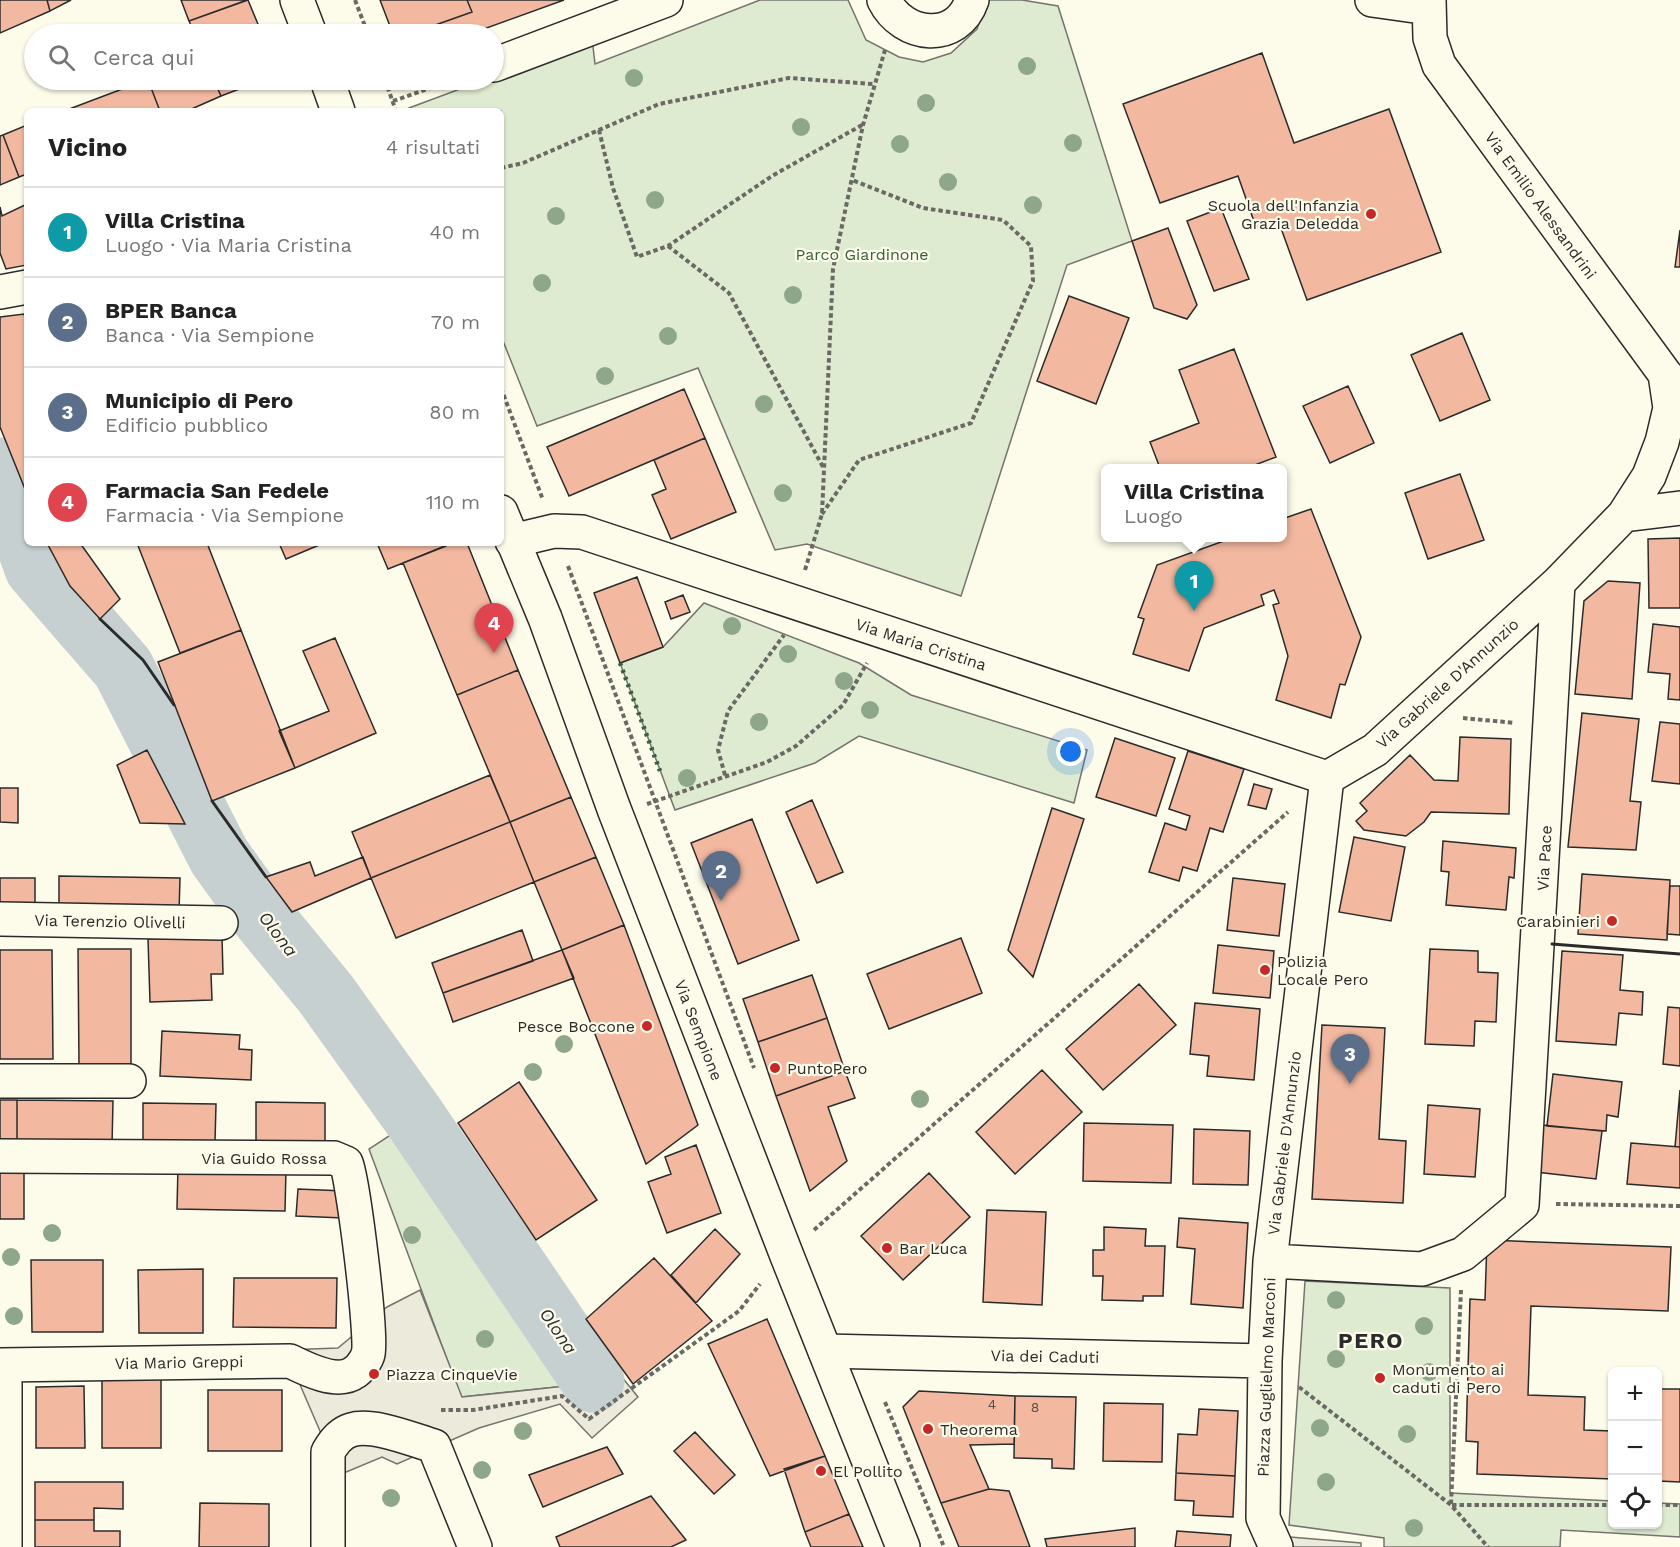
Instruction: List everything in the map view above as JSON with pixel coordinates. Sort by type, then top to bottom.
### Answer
[{"type":"street","points":[[297,0],[306,24]]},
{"type":"street","points":[[504,60],[666,0]]},
{"type":"street","points":[[892,11],[915,29],[932,31],[947,27],[960,18],[972,0]]},
{"type":"street","name":"Via Emilio Alessandrini","points":[[1372,0],[1429,4],[1430,38],[1439,65],[1673,382]]},
{"type":"street","points":[[331,90],[337,108]]},
{"type":"street","points":[[0,292],[24,288]]},
{"type":"street","name":"Via Gabriele D'Annunzio","points":[[1270,1261],[1327,778],[1375,750],[1558,582],[1624,515],[1649,476],[1662,442],[1673,382]]},
{"type":"street","points":[[1624,515],[1680,508]]},
{"type":"street","name":"Via Maria Cristina","points":[[507,526],[582,532],[792,616],[885,632],[1327,778]]},
{"type":"street","name":"Via Sempione","points":[[507,526],[787,1256],[903,1547]]},
{"type":"street","name":"Via Pace","points":[[1522,1205],[1558,582]]},
{"type":"street","name":"Via Terenzio Olivelli","points":[[0,920],[221,923]]},
{"type":"street","points":[[0,1081],[129,1081]]},
{"type":"street","name":"Via Guido Rossa","points":[[0,1156],[334,1158],[346,1162],[368,1326],[368,1354],[355,1373]]},
{"type":"street","name":"Piazza Guglielmo Marconi","points":[[1276,1547],[1263,1518],[1265,1361],[1270,1261],[1422,1269],[1463,1254],[1522,1205]]},
{"type":"street","name":"Via dei Caduti","points":[[825,1350],[1265,1361]]},
{"type":"street","name":"Via Mario Greppi","points":[[2,1365],[290,1361],[313,1372],[338,1376],[355,1373]]},
{"type":"street","points":[[2,1365],[5,1547]]},
{"type":"street","points":[[328,1547],[328,1452],[336,1440],[351,1430],[376,1430],[434,1446],[475,1547]]},
{"type":"path","points":[[355,0],[364,24]]},
{"type":"path","points":[[725,775],[718,750],[728,711],[792,616],[822,514],[833,269],[863,125],[873,84],[885,50],[892,11]]},
{"type":"path","points":[[504,167],[523,163],[660,104],[789,78],[873,84]]},
{"type":"path","points":[[389,90],[395,108]]},
{"type":"path","points":[[393,101],[424,90]]},
{"type":"path","points":[[599,130],[613,188],[637,257],[668,246],[772,176],[863,125]]},
{"type":"path","points":[[822,514],[859,460],[971,423],[1033,281],[1031,246],[1003,220],[923,208],[852,180]]},
{"type":"path","points":[[668,246],[729,293],[823,468]]},
{"type":"path","points":[[504,396],[758,1078]]},
{"type":"path","points":[[614,809],[656,802],[725,775],[767,762],[796,746],[843,705],[885,632]]},
{"type":"path","points":[[1414,714],[1551,726]]},
{"type":"path","points":[[439,1410],[473,1410],[562,1396],[589,1419],[740,1311],[787,1256],[814,1230],[1327,778]]},
{"type":"path","points":[[1522,1205],[1680,1206]]},
{"type":"path","points":[[810,1219],[818,1241]]},
{"type":"path","points":[[1451,1505],[1463,1254]]},
{"type":"path","points":[[865,1352],[944,1547]]},
{"type":"path","points":[[1265,1361],[1451,1505],[1488,1547]]},
{"type":"path","points":[[1451,1505],[1608,1505]]},
{"type":"path","points":[[1662,1505],[1680,1505]]},
{"type":"green space","name":"Parco Giardinone","points":[[760,0],[848,0],[866,40],[899,57],[923,62],[951,53],[977,29],[986,0],[1022,0],[1058,6],[1132,241],[1067,265],[961,596],[807,544],[775,550],[698,368],[537,426],[504,344],[504,108],[409,108],[457,90],[504,90],[504,76],[592,38],[595,64]]},
{"type":"green space","points":[[704,603],[859,663],[911,695],[1087,750],[1074,803],[859,736],[815,763],[675,810],[620,663],[663,647]]},
{"type":"green space","points":[[395,1132],[566,1386],[461,1397],[369,1149]]},
{"type":"green space","points":[[1305,1281],[1450,1288],[1450,1493],[1608,1501],[1608,1529],[1662,1529],[1662,1503],[1680,1504],[1680,1537],[1561,1530],[1560,1547],[1384,1547],[1384,1538],[1289,1525]]},
{"type":"shaded area","name":"Piazza CinqueVie","points":[[420,1290],[462,1397],[566,1386],[576,1395],[612,1365],[638,1397],[592,1438],[560,1404],[479,1428],[397,1464],[382,1457],[339,1475],[285,1350],[338,1348],[387,1307]]},
{"type":"shaded area","points":[[1278,1536],[1361,1543],[1361,1547],[1277,1547]]},
{"type":"building","points":[[0,0],[47,0],[50,11],[0,33]]},
{"type":"building","points":[[47,0],[71,0],[50,11]]},
{"type":"building","points":[[181,0],[247,0],[189,21]]},
{"type":"building","points":[[248,0],[258,24],[190,24],[189,21]]},
{"type":"building","points":[[380,0],[467,0],[472,12],[438,24],[389,24]]},
{"type":"building","points":[[467,0],[564,0],[498,24],[438,24],[472,12]]},
{"type":"building","points":[[1262,53],[1294,143],[1389,109],[1441,252],[1307,300],[1278,220],[1256,227],[1238,176],[1160,203],[1123,104]]},
{"type":"building","points":[[120,90],[152,90],[159,108],[72,108]]},
{"type":"building","points":[[152,90],[218,90],[221,96],[194,108],[159,108]]},
{"type":"building","points":[[218,90],[237,90],[221,96]]},
{"type":"building","points":[[24,126],[24,175],[19,177],[3,135]]},
{"type":"building","points":[[3,135],[19,177],[0,185],[0,136]]},
{"type":"building","points":[[24,205],[24,266],[6,269],[0,253],[0,207],[2,216]]},
{"type":"building","points":[[1221,208],[1249,279],[1214,291],[1187,221]]},
{"type":"building","points":[[1168,228],[1197,305],[1187,319],[1154,308],[1132,241]]},
{"type":"building","points":[[1680,230],[1680,267],[1675,267]]},
{"type":"building","points":[[1069,296],[1129,318],[1096,404],[1037,381]]},
{"type":"building","points":[[24,314],[24,487],[0,427],[0,317]]},
{"type":"building","points":[[1462,333],[1490,400],[1440,421],[1411,355]]},
{"type":"building","points":[[1234,349],[1276,457],[1258,464],[1158,464],[1150,442],[1199,423],[1179,370]]},
{"type":"building","points":[[1348,386],[1374,443],[1330,463],[1303,406]]},
{"type":"building","points":[[684,389],[705,438],[569,496],[547,447]]},
{"type":"building","points":[[705,438],[736,512],[671,539],[652,495],[666,489],[654,460]]},
{"type":"building","points":[[1460,474],[1484,540],[1428,559],[1405,493]]},
{"type":"building","points":[[1311,509],[1361,637],[1345,685],[1340,684],[1331,718],[1276,700],[1288,656],[1273,605],[1279,603],[1274,590],[1261,595],[1264,605],[1204,628],[1189,671],[1133,654],[1144,619],[1138,617],[1157,565],[1221,542],[1287,542],[1287,517]]},
{"type":"building","points":[[1680,538],[1680,608],[1649,608],[1648,539]]},
{"type":"building","points":[[49,546],[82,546],[120,599],[100,619],[70,586]]},
{"type":"building","points":[[138,546],[208,546],[241,630],[180,653]]},
{"type":"building","points":[[280,546],[317,546],[286,559]]},
{"type":"building","points":[[378,546],[446,546],[388,569]]},
{"type":"building","points":[[445,546],[468,546],[518,670],[457,695],[403,563]]},
{"type":"building","points":[[637,577],[663,647],[620,663],[594,593]]},
{"type":"building","points":[[1608,581],[1640,583],[1632,699],[1575,694],[1584,601]]},
{"type":"building","points":[[683,595],[690,612],[671,619],[665,602]]},
{"type":"building","points":[[1653,624],[1680,627],[1680,700],[1668,699],[1670,674],[1648,672]]},
{"type":"building","points":[[241,630],[295,768],[212,801],[158,662]]},
{"type":"building","points":[[335,638],[376,733],[295,768],[279,731],[329,711],[303,651]]},
{"type":"building","points":[[518,670],[571,797],[510,822],[457,695]]},
{"type":"building","points":[[1582,713],[1639,719],[1630,801],[1641,802],[1636,850],[1568,847]]},
{"type":"building","points":[[1660,722],[1680,724],[1680,784],[1652,781]]},
{"type":"building","points":[[1460,737],[1511,739],[1509,814],[1431,812],[1424,822],[1406,836],[1364,830],[1356,821],[1367,811],[1360,803],[1410,755],[1434,780],[1458,781]]},
{"type":"building","points":[[1115,738],[1175,758],[1156,816],[1096,797]]},
{"type":"building","points":[[147,750],[185,824],[140,823],[117,765]]},
{"type":"building","points":[[1188,751],[1244,769],[1223,832],[1210,828],[1197,871],[1183,867],[1179,881],[1149,872],[1165,823],[1186,830],[1190,816],[1169,809]]},
{"type":"building","points":[[490,775],[510,822],[371,878],[352,832]]},
{"type":"building","points":[[1254,784],[1272,789],[1266,809],[1248,805]]},
{"type":"building","points":[[0,788],[18,788],[18,823],[0,822]]},
{"type":"building","points":[[571,797],[596,857],[534,882],[510,822]]},
{"type":"building","points":[[812,800],[843,872],[817,883],[786,812]]},
{"type":"building","points":[[1052,808],[1084,819],[1033,977],[1008,950]]},
{"type":"building","points":[[752,819],[799,940],[738,964],[691,843]]},
{"type":"building","points":[[510,822],[534,882],[396,938],[371,878]]},
{"type":"building","points":[[1354,837],[1405,847],[1391,921],[1339,912]]},
{"type":"building","points":[[1443,841],[1516,848],[1514,878],[1509,877],[1506,910],[1446,905],[1449,872],[1441,871]]},
{"type":"building","points":[[363,857],[371,878],[292,912],[266,877],[310,862],[315,876]]},
{"type":"building","points":[[596,857],[624,925],[562,950],[534,882]]},
{"type":"building","points":[[1582,874],[1670,880],[1667,940],[1578,934]]},
{"type":"building","points":[[59,876],[180,878],[179,912],[59,910]]},
{"type":"building","points":[[0,878],[35,878],[35,909],[0,909]]},
{"type":"building","points":[[1233,878],[1285,884],[1279,936],[1227,930]]},
{"type":"building","points":[[1670,886],[1680,886],[1680,935],[1667,934]]},
{"type":"building","points":[[624,925],[698,1125],[646,1164],[562,950]]},
{"type":"building","points":[[522,930],[533,961],[443,993],[432,963]]},
{"type":"building","points":[[222,936],[223,974],[211,974],[212,1000],[150,1002],[148,939]]},
{"type":"building","points":[[961,938],[982,993],[889,1029],[867,974]]},
{"type":"building","points":[[1218,945],[1274,951],[1270,998],[1213,993]]},
{"type":"building","points":[[78,949],[131,949],[131,1065],[79,1065]]},
{"type":"building","points":[[1430,949],[1478,951],[1478,972],[1498,973],[1496,1022],[1475,1021],[1474,1046],[1425,1044]]},
{"type":"building","points":[[0,950],[52,950],[53,1059],[0,1059]]},
{"type":"building","points":[[562,950],[574,978],[453,1022],[443,993]]},
{"type":"building","points":[[1562,951],[1623,955],[1620,990],[1643,992],[1642,1015],[1619,1013],[1616,1045],[1556,1041]]},
{"type":"building","points":[[812,975],[827,1018],[758,1042],[743,999]]},
{"type":"building","points":[[1139,984],[1176,1025],[1103,1090],[1066,1049]]},
{"type":"building","points":[[1195,1003],[1260,1009],[1254,1080],[1207,1076],[1209,1056],[1190,1054]]},
{"type":"building","points":[[1668,1007],[1680,1008],[1680,1066],[1663,1064]]},
{"type":"building","points":[[827,1018],[845,1071],[776,1096],[758,1042]]},
{"type":"building","points":[[1322,1025],[1385,1028],[1379,1139],[1406,1141],[1403,1203],[1312,1199]]},
{"type":"building","points":[[162,1031],[240,1035],[239,1049],[252,1050],[251,1080],[160,1076]]},
{"type":"building","points":[[1042,1070],[1082,1112],[1015,1174],[976,1132]]},
{"type":"building","points":[[845,1071],[855,1098],[828,1107],[847,1161],[810,1191],[776,1096]]},
{"type":"building","points":[[1553,1074],[1622,1082],[1618,1117],[1607,1115],[1606,1131],[1547,1126]]},
{"type":"building","points":[[519,1082],[597,1200],[536,1240],[458,1123]]},
{"type":"building","points":[[1680,1090],[1680,1147],[1675,1147]]},
{"type":"building","points":[[0,1100],[17,1100],[17,1145],[0,1145]]},
{"type":"building","points":[[17,1100],[113,1101],[112,1146],[17,1145]]},
{"type":"building","points":[[256,1102],[325,1103],[325,1143],[256,1143]]},
{"type":"building","points":[[143,1103],[216,1104],[215,1142],[143,1141]]},
{"type":"building","points":[[1428,1105],[1480,1109],[1475,1177],[1424,1174]]},
{"type":"building","points":[[1084,1123],[1173,1125],[1171,1183],[1083,1181]]},
{"type":"building","points":[[1542,1125],[1602,1131],[1596,1179],[1536,1172]]},
{"type":"building","points":[[1194,1129],[1250,1131],[1248,1185],[1193,1184]]},
{"type":"building","points":[[1631,1143],[1680,1147],[1680,1188],[1627,1184]]},
{"type":"building","points":[[696,1145],[721,1213],[667,1233],[648,1182],[671,1174],[665,1157]]},
{"type":"building","points":[[0,1166],[24,1166],[24,1219],[0,1219]]},
{"type":"building","points":[[178,1166],[286,1169],[285,1211],[177,1209]]},
{"type":"building","points":[[929,1173],[970,1217],[903,1280],[861,1236]]},
{"type":"building","points":[[298,1189],[344,1191],[343,1218],[296,1216]]},
{"type":"building","points":[[987,1210],[1046,1212],[1042,1305],[983,1302]]},
{"type":"building","points":[[1179,1218],[1248,1223],[1243,1308],[1191,1304],[1195,1249],[1177,1247]]},
{"type":"building","points":[[1104,1227],[1146,1229],[1145,1246],[1165,1246],[1163,1296],[1143,1296],[1143,1301],[1102,1300],[1103,1276],[1093,1276],[1093,1250],[1104,1250]]},
{"type":"building","points":[[715,1229],[740,1254],[696,1303],[671,1275]]},
{"type":"building","points":[[1487,1240],[1671,1247],[1668,1311],[1531,1306],[1528,1395],[1585,1397],[1584,1430],[1608,1431],[1608,1479],[1477,1474],[1478,1442],[1466,1441],[1470,1299],[1485,1300]]},
{"type":"building","points":[[654,1258],[712,1321],[633,1384],[586,1319]]},
{"type":"building","points":[[31,1260],[103,1260],[103,1332],[32,1332]]},
{"type":"building","points":[[203,1269],[203,1333],[139,1333],[138,1270]]},
{"type":"building","points":[[234,1278],[337,1278],[336,1328],[233,1327]]},
{"type":"building","points":[[767,1319],[825,1456],[770,1476],[708,1344]]},
{"type":"building","points":[[102,1377],[161,1377],[161,1448],[102,1448]]},
{"type":"building","points":[[84,1386],[85,1448],[36,1448],[36,1387]]},
{"type":"building","points":[[1662,1389],[1680,1389],[1680,1482],[1662,1481]]},
{"type":"building","points":[[208,1390],[282,1390],[282,1451],[208,1451]]},
{"type":"building","points":[[919,1391],[1015,1396],[1014,1444],[970,1445],[989,1489],[941,1503],[903,1407]]},
{"type":"building","points":[[1015,1396],[1076,1397],[1074,1469],[1052,1468],[1052,1459],[1014,1458]]},
{"type":"building","points":[[1104,1403],[1163,1404],[1162,1462],[1103,1461]]},
{"type":"building","points":[[1199,1409],[1238,1411],[1235,1476],[1176,1473],[1178,1434],[1197,1435]]},
{"type":"building","points":[[695,1432],[735,1475],[714,1494],[674,1451]]},
{"type":"building","points":[[607,1447],[623,1474],[543,1507],[529,1475]]},
{"type":"building","points":[[825,1456],[849,1514],[805,1532],[784,1469]]},
{"type":"building","points":[[1176,1473],[1235,1476],[1233,1517],[1193,1515],[1194,1501],[1175,1500]]},
{"type":"building","points":[[35,1482],[123,1482],[123,1509],[94,1508],[94,1520],[35,1520]]},
{"type":"building","points":[[989,1489],[1009,1491],[1030,1547],[959,1547],[941,1503]]},
{"type":"building","points":[[651,1496],[686,1540],[671,1547],[560,1547],[556,1537]]},
{"type":"building","points":[[200,1503],[269,1504],[269,1547],[199,1547]]},
{"type":"building","points":[[849,1514],[863,1547],[811,1547],[805,1532]]},
{"type":"building","points":[[35,1520],[94,1520],[94,1531],[120,1531],[120,1547],[35,1547]]},
{"type":"building","points":[[1135,1528],[1135,1547],[1047,1547],[1045,1539]]},
{"type":"building","points":[[1177,1531],[1231,1535],[1230,1547],[1175,1547]]},
{"type":"waterway","name":"Olona","points":[[0,469],[24,535]]},
{"type":"waterway","name":"Olona","points":[[28,546],[36,568],[123,668],[219,856],[265,920],[325,993],[412,1114],[593,1381]]},
{"type":"hedge","points":[[620,663],[660,771]]},
{"type":"wall","points":[[100,619],[143,660],[174,705]]},
{"type":"wall","points":[[212,801],[266,877]]},
{"type":"wall","points":[[1552,944],[1680,954]]},
{"type":"place","name":"Scuola dell'Infanzia Grazia Deledda","points":[[1371,214]]},
{"type":"place","name":"Villa Cristina","points":[[1194,611]]},
{"type":"place","name":"Farmacia San Fedele","points":[[494,653]]},
{"type":"place","name":"BPER Banca","points":[[721,901]]},
{"type":"place","name":"Carabinieri","points":[[1612,921]]},
{"type":"place","name":"Polizia Locale Pero","points":[[1265,970]]},
{"type":"place","name":"Pesce Boccone","points":[[647,1026]]},
{"type":"place","name":"PuntoPero","points":[[775,1068]]},
{"type":"place","name":"Municipio di Pero","points":[[1350,1084]]},
{"type":"place","name":"Bar Luca","points":[[887,1248]]},
{"type":"place","name":"Piazza CinqueVie","points":[[374,1374]]},
{"type":"place","name":"Monumento ai caduti di Pero","points":[[1380,1378]]},
{"type":"place","name":"Theorema","points":[[928,1429]]},
{"type":"place","name":"El Pollito","points":[[821,1471]]},
{"type":"district","name":"PERO","points":[[1371,1340]]}]
